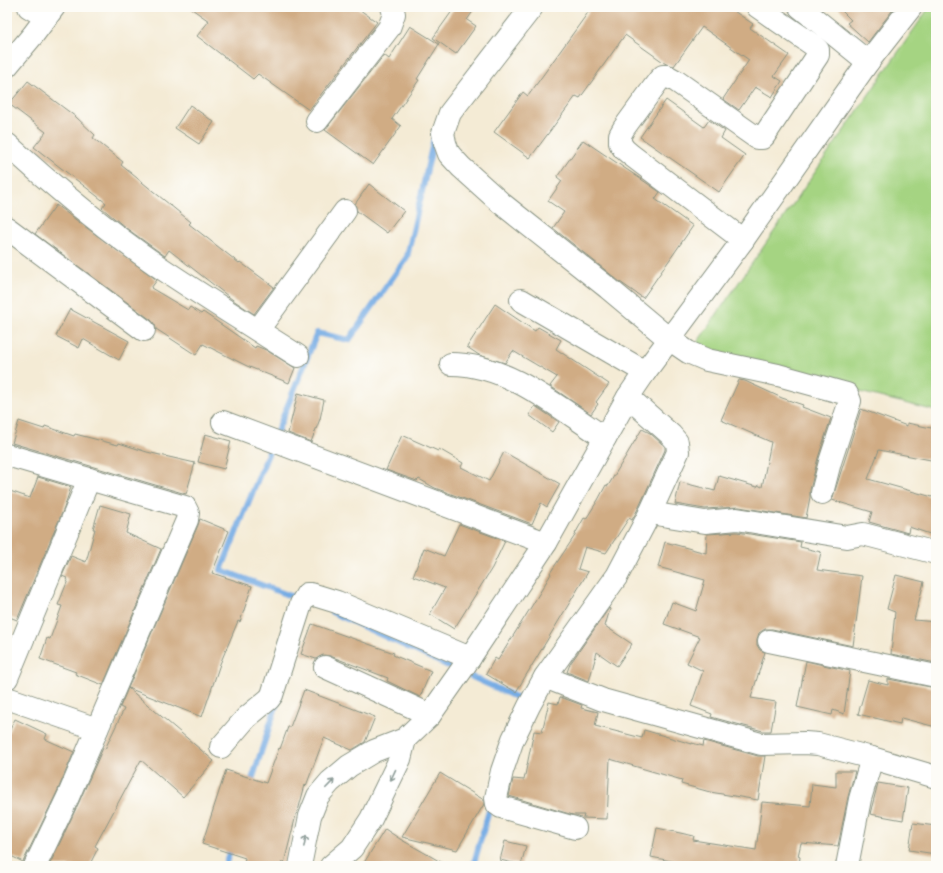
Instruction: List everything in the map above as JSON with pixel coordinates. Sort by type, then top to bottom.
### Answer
[{"type":"street","points":[[317,121],[389,28],[394,14],[392,7]]},
{"type":"street","points":[[532,7],[450,113],[443,133],[449,154],[461,167],[501,202],[669,339],[692,354],[707,360],[778,375],[847,394],[850,401],[830,462],[822,493]]},
{"type":"street","points":[[743,240],[628,152],[620,143],[620,135],[659,80],[663,76],[667,76],[757,138],[762,138],[818,55],[818,50],[758,7]]},
{"type":"street","points":[[800,7],[868,62]]},
{"type":"street","points":[[300,866],[310,816],[318,796],[330,782],[349,766],[374,752],[405,738],[430,715],[546,543],[628,397],[743,240],[868,62],[911,7]]},
{"type":"street","points":[[7,66],[43,10]]},
{"type":"street","points":[[7,144],[50,184],[158,266],[298,356]]},
{"type":"street","points":[[258,330],[346,211]]},
{"type":"street","points":[[7,228],[144,330]]},
{"type":"street","points":[[521,300],[645,372]]},
{"type":"street","points":[[451,364],[464,364],[481,367],[512,379],[534,391],[605,438]]},
{"type":"street","points":[[575,828],[501,807],[496,802],[496,798],[502,771],[513,739],[545,677],[617,576],[650,513],[678,452],[677,442],[671,435],[628,397]]},
{"type":"street","points":[[223,422],[546,543]]},
{"type":"street","points":[[7,455],[185,507],[188,513],[187,520],[68,797],[35,866]]},
{"type":"street","points":[[7,678],[89,479]]},
{"type":"street","points":[[650,513],[705,522],[737,518],[847,537],[863,534],[936,553]]},
{"type":"street","points":[[221,747],[246,718],[269,700],[272,695],[303,600],[311,594],[337,602],[463,668]]},
{"type":"street","points":[[769,641],[936,676]]},
{"type":"street","points":[[325,667],[430,715]]},
{"type":"street","points":[[545,677],[603,700],[761,744],[818,744],[936,777]]},
{"type":"street","points":[[7,698],[96,729]]},
{"type":"street","points":[[332,866],[352,848],[371,819],[400,759],[405,738]]},
{"type":"street","points":[[847,866],[860,799],[872,758]]},
{"type":"green space","points":[[936,7],[936,411],[692,350],[928,9]]},
{"type":"building","points":[[189,7],[356,7],[377,22],[309,110],[258,74],[253,79],[197,36],[209,21]]},
{"type":"building","points":[[455,7],[476,7],[467,20],[476,26],[456,54],[433,38]]},
{"type":"building","points":[[592,7],[728,7],[753,24],[750,28],[789,55],[774,76],[782,81],[772,97],[755,87],[739,110],[723,99],[749,60],[702,27],[674,66],[666,64],[625,35],[580,98],[576,96],[530,158],[494,132],[523,92],[528,96]]},
{"type":"building","points":[[838,7],[895,7],[868,42],[847,23],[851,20]]},
{"type":"building","points":[[410,26],[439,44],[417,79],[419,80],[392,119],[401,126],[373,165],[325,130],[384,55],[389,59]]},
{"type":"building","points":[[28,81],[76,117],[95,135],[93,138],[123,162],[121,165],[191,222],[189,224],[239,263],[240,262],[274,287],[254,314],[233,300],[169,250],[165,256],[126,228],[102,208],[106,203],[34,147],[46,132],[9,104]]},
{"type":"building","points":[[666,100],[704,127],[709,120],[725,131],[721,138],[745,155],[719,192],[640,137]]},
{"type":"building","points":[[190,105],[214,122],[199,144],[175,128]]},
{"type":"building","points":[[583,140],[660,192],[655,199],[693,226],[643,298],[620,282],[553,228],[564,212],[548,201],[562,181],[557,177]]},
{"type":"building","points":[[369,184],[404,211],[387,233],[357,211],[355,204]]},
{"type":"building","points":[[56,205],[157,280],[151,288],[188,310],[190,307],[201,314],[203,312],[255,348],[256,346],[266,350],[295,368],[289,383],[247,366],[203,344],[196,355],[156,329],[151,320],[35,234]]},
{"type":"building","points":[[495,304],[535,331],[538,327],[561,340],[556,349],[609,384],[596,402],[598,404],[591,414],[550,386],[557,377],[513,351],[505,363],[479,355],[467,347]]},
{"type":"building","points":[[70,309],[129,341],[119,360],[83,339],[79,348],[56,336]]},
{"type":"building","points":[[739,380],[745,381],[782,398],[803,405],[802,407],[831,418],[818,458],[810,490],[806,518],[739,507],[705,509],[675,504],[680,482],[715,491],[719,476],[757,487],[758,485],[762,487],[771,442],[721,420]]},
{"type":"building","points":[[298,393],[324,400],[320,419],[311,442],[288,433]]},
{"type":"building","points":[[535,406],[559,422],[552,432],[529,415]]},
{"type":"building","points":[[861,409],[907,426],[907,423],[936,429],[936,461],[879,450],[868,479],[936,498],[936,536],[909,527],[908,533],[869,522],[872,512],[832,500]]},
{"type":"building","points":[[19,421],[44,429],[45,426],[74,436],[75,434],[118,445],[119,443],[147,452],[195,463],[186,494],[12,443]]},
{"type":"building","points":[[642,429],[650,433],[665,447],[665,450],[639,507],[632,520],[629,518],[606,553],[585,547],[578,569],[588,572],[516,692],[486,674],[495,658],[498,660],[551,574],[550,573],[576,534],[584,518],[586,519],[606,485],[608,486]]},
{"type":"building","points":[[205,434],[231,441],[224,469],[198,462]]},
{"type":"building","points":[[402,435],[438,451],[439,449],[463,463],[461,467],[489,481],[504,452],[560,484],[547,507],[541,503],[532,524],[435,488],[419,479],[417,481],[386,470]]},
{"type":"building","points":[[38,477],[71,487],[64,508],[17,620],[7,616],[7,490],[30,498]]},
{"type":"building","points":[[100,505],[131,514],[126,533],[161,549],[103,685],[75,674],[76,672],[40,659],[47,638],[50,639],[62,606],[58,605],[68,580],[62,576],[71,556],[86,562]]},
{"type":"building","points":[[200,519],[229,531],[212,573],[252,586],[240,622],[238,621],[220,664],[202,717],[128,688]]},
{"type":"building","points":[[459,524],[505,541],[492,568],[454,629],[430,614],[445,588],[413,576],[424,548],[444,556]]},
{"type":"building","points":[[737,532],[801,542],[800,547],[821,552],[817,570],[862,576],[853,646],[772,629],[765,629],[759,633],[757,645],[760,650],[765,652],[751,698],[776,702],[771,731],[763,731],[711,717],[712,714],[691,706],[703,671],[687,663],[700,637],[664,624],[672,602],[696,611],[705,580],[658,567],[665,542],[706,553],[707,534]]},
{"type":"building","points":[[896,575],[924,582],[914,620],[936,622],[936,663],[891,654],[895,612],[887,609]]},
{"type":"building","points":[[609,608],[605,626],[632,644],[617,666],[597,652],[589,681],[567,672],[570,664]]},
{"type":"building","points":[[312,624],[394,653],[393,655],[431,671],[420,697],[387,681],[388,678],[330,656],[323,655],[316,659],[301,654]]},
{"type":"building","points":[[806,661],[850,671],[844,714],[833,710],[832,715],[797,707]]},
{"type":"building","points":[[888,679],[936,688],[936,727],[901,718],[900,724],[858,714],[868,680],[888,685]]},
{"type":"building","points":[[128,688],[214,761],[183,797],[141,760],[95,846],[98,848],[89,866],[49,866],[103,748],[105,749],[124,709],[120,707]]},
{"type":"building","points":[[304,690],[375,717],[365,742],[352,750],[324,738],[306,786],[305,785],[284,863],[282,862],[280,866],[243,866],[245,858],[202,844],[226,770],[266,783],[279,748],[280,749],[288,727],[290,727]]},
{"type":"building","points":[[560,697],[582,705],[581,708],[598,712],[595,726],[642,738],[644,730],[692,744],[703,746],[704,741],[758,756],[765,756],[758,800],[710,792],[681,784],[682,780],[610,759],[607,819],[583,818],[584,815],[573,815],[509,796],[513,779],[524,780],[534,731],[542,732],[549,702],[558,704]]},
{"type":"building","points":[[15,719],[47,734],[45,739],[74,752],[57,792],[23,862],[7,854],[7,736]]},
{"type":"building","points":[[836,771],[855,771],[838,846],[801,843],[798,856],[800,857],[799,866],[696,866],[651,857],[657,828],[694,836],[693,840],[756,850],[762,802],[810,806],[812,784],[836,787]]},
{"type":"building","points":[[440,773],[484,800],[484,804],[457,850],[402,837]]},
{"type":"building","points":[[878,783],[908,788],[903,820],[870,814]]},
{"type":"building","points":[[913,823],[936,826],[936,854],[909,850]]},
{"type":"building","points":[[385,829],[400,839],[448,866],[362,866]]},
{"type":"building","points":[[505,841],[526,846],[521,865],[500,860]]},
{"type":"waterway","points":[[299,599],[221,570],[317,333],[349,340],[407,257],[435,134]]},
{"type":"waterway","points":[[332,612],[520,699],[518,707]]},
{"type":"waterway","points":[[250,786],[278,700]]},
{"type":"waterway","points":[[473,866],[491,804]]},
{"type":"waterway","points":[[225,866],[231,847]]}]
